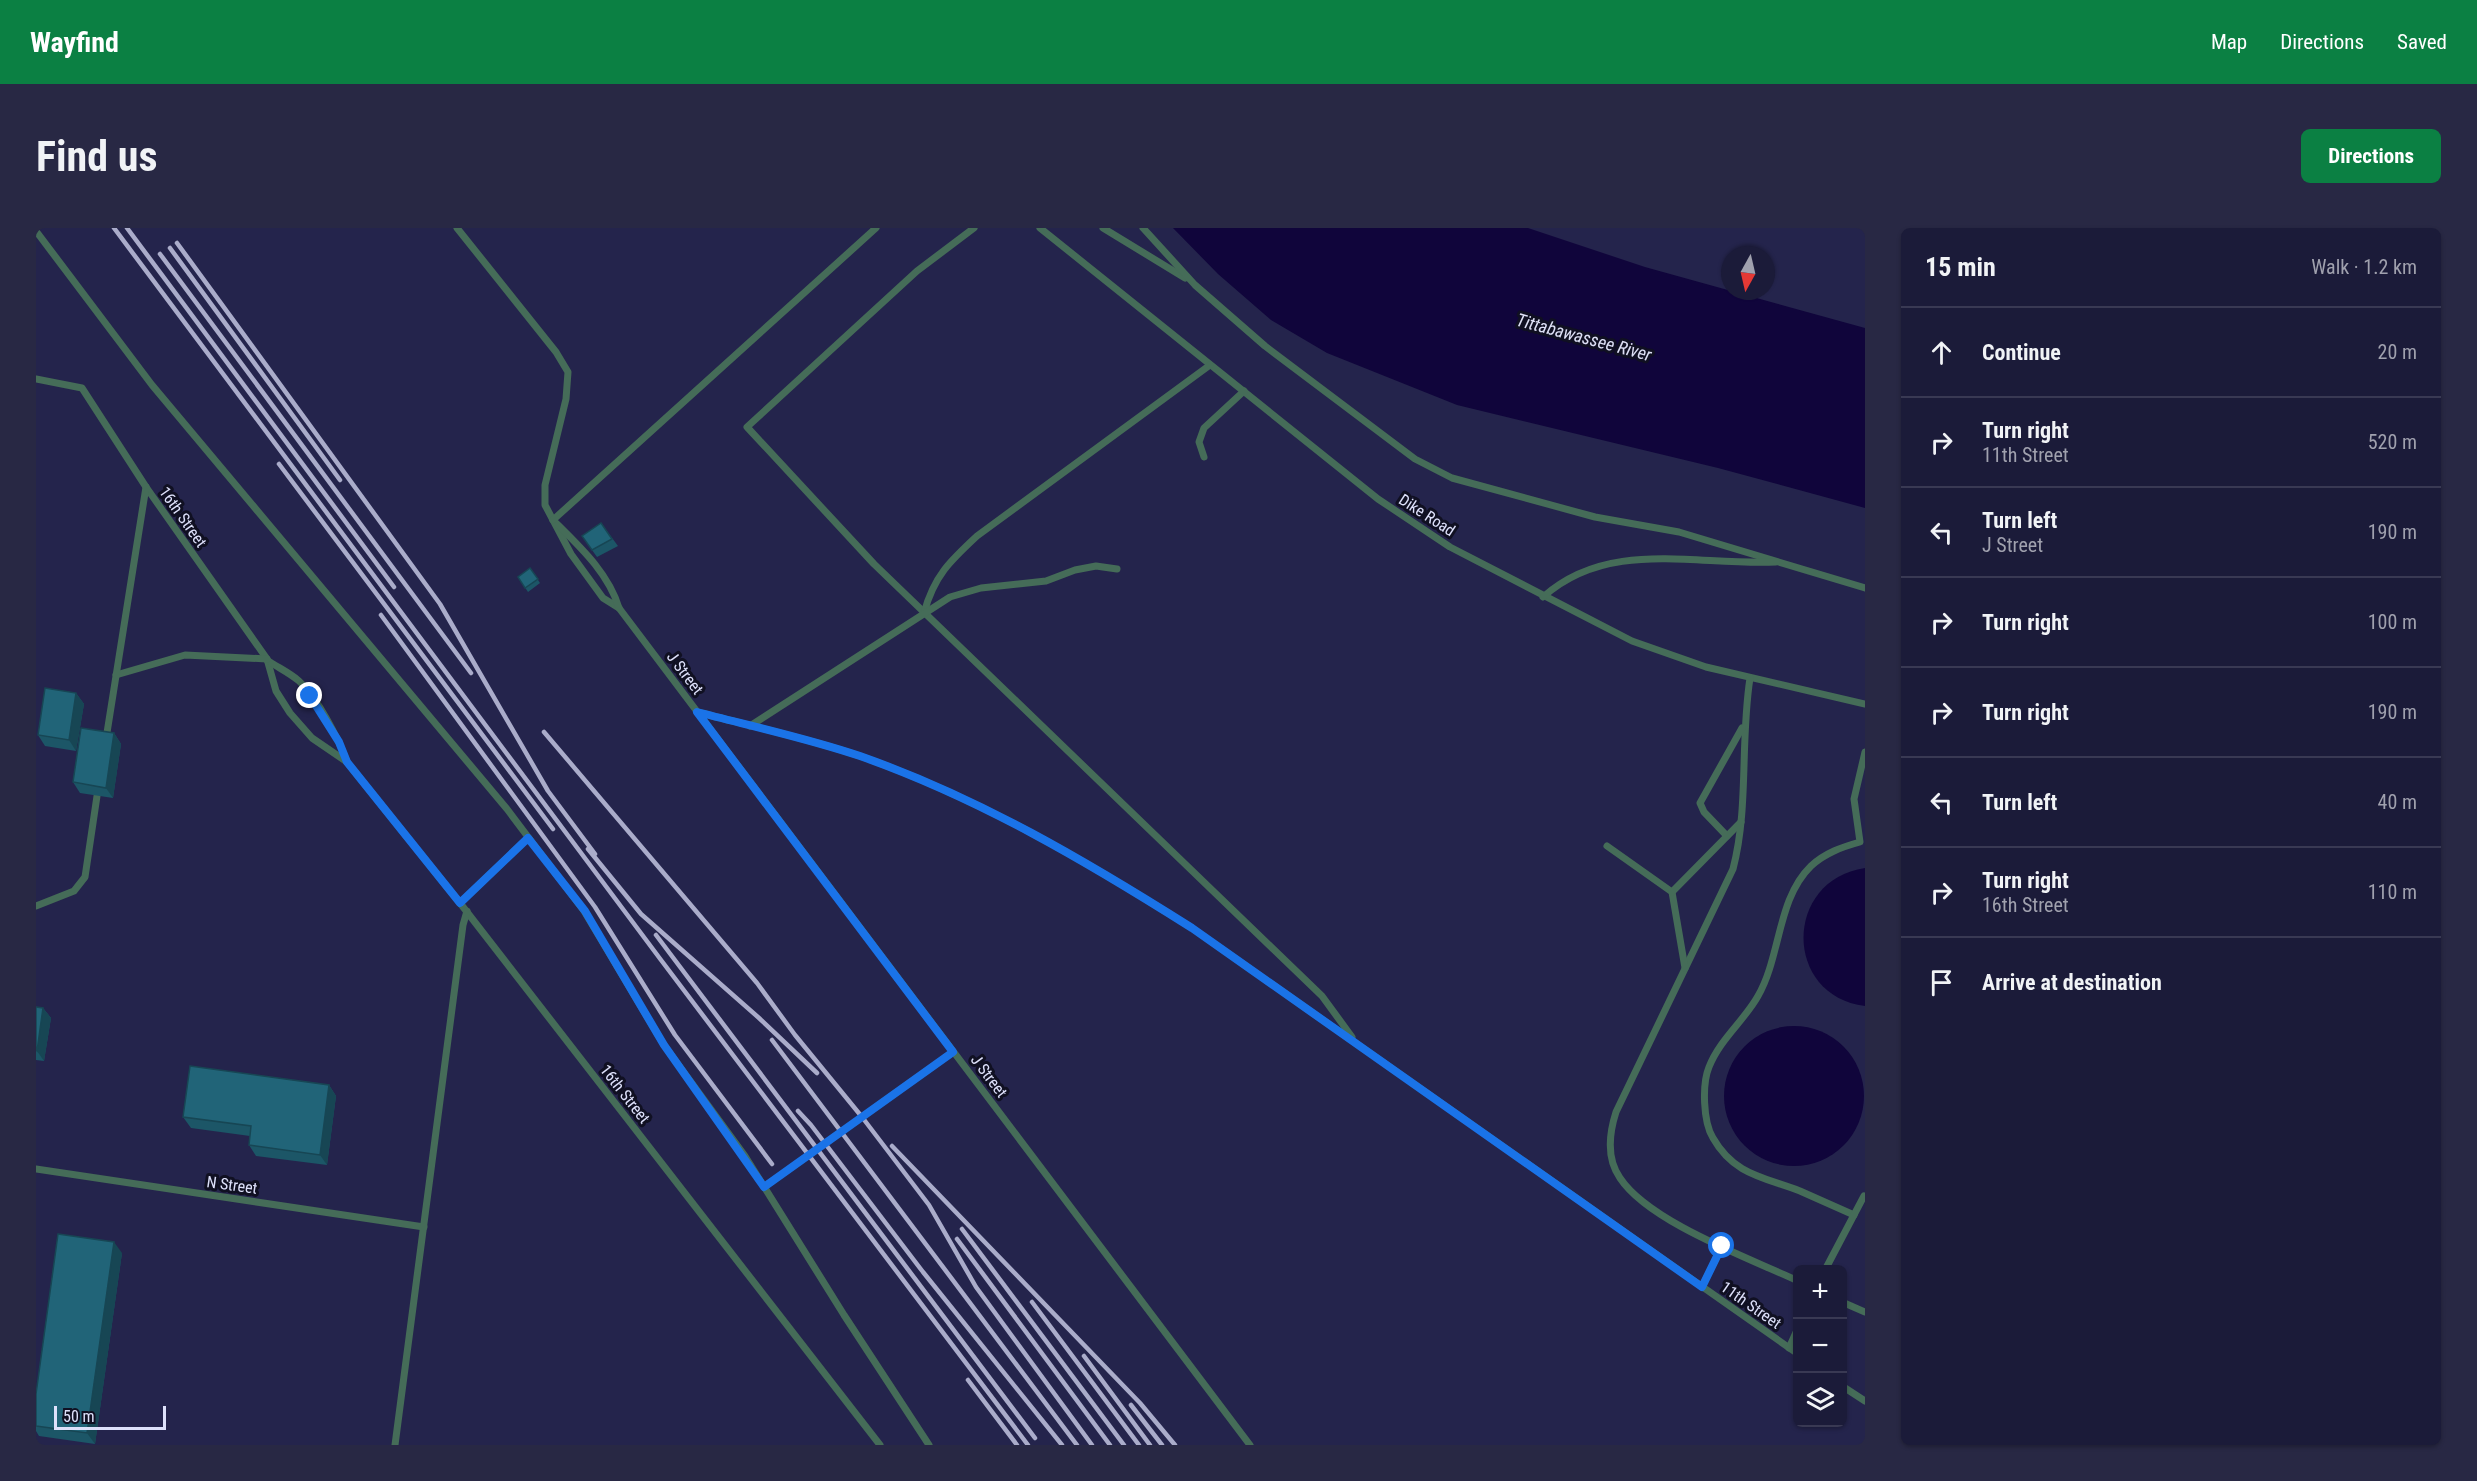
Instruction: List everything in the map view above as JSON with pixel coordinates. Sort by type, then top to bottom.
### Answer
[{"type":"lane","name":"J Street","points":[[457,228],[556,352],[568,372],[566,399],[545,485],[545,505],[571,554],[603,598],[619,608]]},
{"type":"lane","points":[[553,520],[876,228]]},
{"type":"lane","points":[[974,228],[917,271],[747,427],[874,564],[1322,996],[1356,1042]]},
{"type":"lane","name":"Dike Road","points":[[1040,228],[1378,499],[1450,547],[1632,641],[1706,667],[1865,704]]},
{"type":"lane","points":[[1103,228],[1195,285]]},
{"type":"lane","points":[[1143,228],[1195,285],[1265,346],[1415,459],[1452,478],[1595,517],[1679,532],[1865,588]]},
{"type":"lane","points":[[36,231],[152,385],[528,838],[585,911],[664,1045],[764,1187],[929,1445]]},
{"type":"lane","points":[[924,613],[930,590],[950,562],[977,536],[1210,365]]},
{"type":"lane","name":"16th Street","points":[[36,379],[82,388],[146,487],[267,659],[276,691],[290,713],[312,738],[347,762],[460,903],[879,1445]]},
{"type":"lane","points":[[1204,457],[1199,442],[1204,428],[1244,391]]},
{"type":"lane","points":[[105,741],[146,487]]},
{"type":"lane","name":"J Street","points":[[553,520],[581,547],[613,589],[619,608],[1250,1445]]},
{"type":"lane","points":[[1543,597],[1560,582],[1580,571],[1618,562],[1667,559],[1781,562]]},
{"type":"lane","points":[[750,726],[950,597],[981,588],[1046,581],[1075,570],[1096,566],[1117,569]]},
{"type":"lane","points":[[116,675],[185,655],[267,659]]},
{"type":"lane","name":"16th Street","points":[[267,659],[299,681],[339,742],[347,762]]},
{"type":"lane","points":[[1750,678],[1743,727],[1740,842],[1733,869],[1616,1112],[1610,1132],[1610,1155],[1620,1178],[1642,1200],[1669,1219],[1793,1279]]},
{"type":"lane","name":"11th Street","points":[[697,712],[859,756],[935,786],[1014,822],[1106,874],[1192,928],[1793,1351]]},
{"type":"lane","points":[[1727,836],[1704,812],[1700,802],[1743,727]]},
{"type":"lane","points":[[1854,1215],[1798,1191],[1761,1179],[1734,1164],[1712,1137],[1704,1100],[1709,1068],[1728,1034],[1758,995],[1795,888],[1811,866],[1834,850],[1862,843],[1854,798],[1865,752]]},
{"type":"lane","points":[[36,906],[74,891],[85,877],[97,796]]},
{"type":"lane","points":[[1672,892],[1741,822]]},
{"type":"lane","points":[[460,903],[528,838]]},
{"type":"lane","points":[[1607,846],[1672,892],[1685,968]]},
{"type":"lane","points":[[395,1445],[463,925],[467,912]]},
{"type":"lane","points":[[764,1187],[953,1052]]},
{"type":"lane","name":"N Street","points":[[36,1169],[424,1227]]},
{"type":"lane","points":[[1827,1265],[1864,1196]]},
{"type":"lane","points":[[1702,1287],[1722,1246]]},
{"type":"lane","points":[[1847,1304],[1865,1312]]},
{"type":"lane","points":[[1789,1348],[1793,1338]]},
{"type":"lane","points":[[1847,1389],[1865,1401]]},
{"type":"water","name":"Tittabawassee River","points":[[1173,228],[1528,228],[1645,267],[1721,288],[1721,300],[1764,300],[1865,328],[1865,508],[1718,468],[1457,405],[1327,353],[1271,320],[1218,274]]},
{"type":"water","points":[[1865,868],[1865,1006],[1838,998],[1819,982],[1807,961],[1804,938],[1807,914],[1819,893],[1838,877]]},
{"type":"water","points":[[1794,1026],[1821,1031],[1843,1047],[1859,1069],[1864,1096],[1859,1123],[1843,1145],[1821,1161],[1794,1166],[1767,1161],[1745,1145],[1729,1123],[1724,1096],[1729,1069],[1745,1047],[1767,1031]]},
{"type":"building","points":[[601,523],[612,539],[592,550],[582,536]]},
{"type":"building","points":[[530,568],[538,579],[525,588],[518,577]]},
{"type":"building","points":[[45,688],[76,693],[69,740],[38,735]]},
{"type":"building","points":[[81,728],[114,733],[106,788],[73,782]]},
{"type":"building","points":[[36,1007],[43,1008],[37,1051],[36,1050]]},
{"type":"building","points":[[190,1066],[329,1085],[320,1155],[249,1145],[251,1126],[183,1117]]},
{"type":"building","points":[[58,1234],[114,1242],[87,1433],[36,1426],[36,1394]]},
{"type":"railway","points":[[114,228],[661,960],[1028,1445]]},
{"type":"railway","points":[[127,228],[394,587]]},
{"type":"railway","points":[[177,243],[440,604],[548,791],[595,854]]},
{"type":"railway","points":[[170,248],[340,480]]},
{"type":"railway","points":[[160,254],[471,673]]},
{"type":"railway","points":[[279,464],[553,829]]},
{"type":"railway","points":[[381,615],[595,907],[675,1035],[772,1164]]},
{"type":"railway","points":[[544,732],[757,983],[795,1035],[862,1117],[929,1205],[976,1287],[1092,1445]]},
{"type":"railway","points":[[588,849],[641,914],[759,1018],[817,1073]]},
{"type":"railway","points":[[656,935],[1035,1438]]},
{"type":"railway","points":[[772,1040],[1077,1445]]},
{"type":"railway","points":[[798,1111],[1062,1445]]},
{"type":"railway","points":[[892,1146],[1140,1403],[1175,1445]]},
{"type":"railway","points":[[962,1229],[1124,1445]]},
{"type":"railway","points":[[957,1239],[1110,1445]]},
{"type":"railway","points":[[1032,1302],[1139,1445]]},
{"type":"railway","points":[[1084,1356],[1150,1445]]},
{"type":"railway","points":[[968,1380],[1017,1445]]},
{"type":"railway","points":[[1131,1405],[1162,1445]]},
{"type":"route","points":[[310,696],[339,742],[347,762],[460,903],[528,838],[585,911],[664,1045],[745,1156],[764,1187],[953,1052],[697,712],[859,756],[935,786],[1014,822],[1106,874],[1192,928],[1702,1287],[1722,1246]]}]
